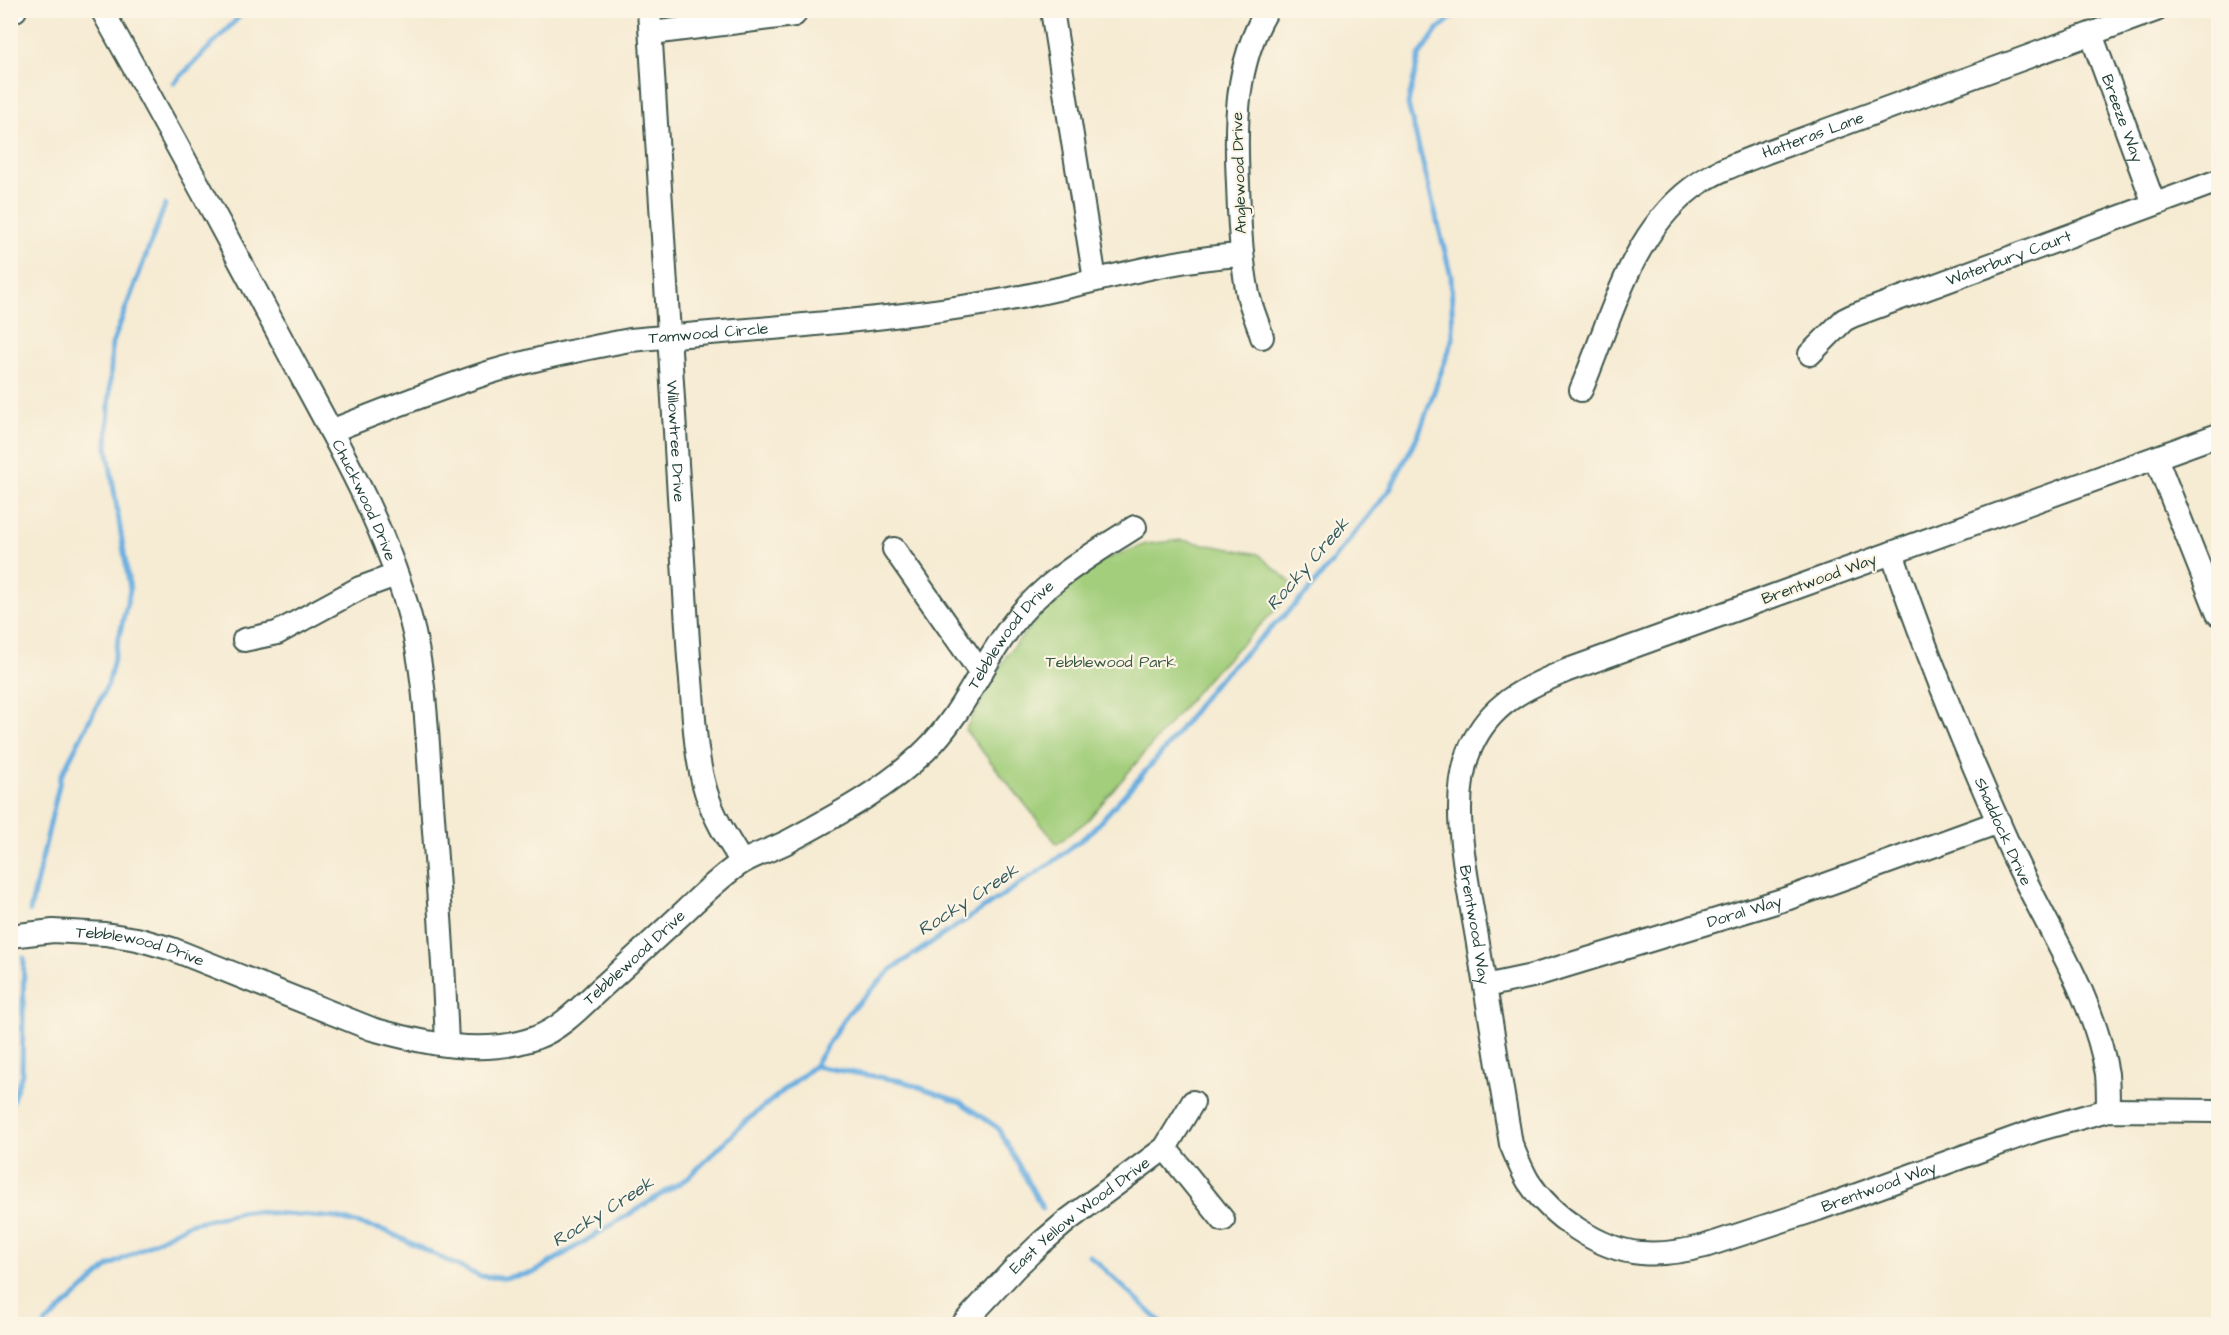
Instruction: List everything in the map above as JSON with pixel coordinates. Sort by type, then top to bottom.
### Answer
[{"type":"street","points":[[10,13],[15,10]]},
{"type":"street","name":"Chuckwood Drive","points":[[102,10],[331,431],[377,523],[411,618],[425,709],[444,959],[447,1045]]},
{"type":"street","points":[[1052,10],[1095,280]]},
{"type":"street","name":"Anglewood Drive","points":[[1262,337],[1249,296],[1242,255],[1236,143],[1237,104],[1246,61],[1267,10]]},
{"type":"street","name":"Hatteras Lane","points":[[1581,390],[1634,260],[1660,220],[1694,186],[1720,171],[1767,152],[2156,10]]},
{"type":"street","points":[[651,22],[794,15]]},
{"type":"street","name":"Willowtree Drive","points":[[651,22],[689,658],[699,763],[706,792],[720,828],[742,862]]},
{"type":"street","name":"Breeze Way","points":[[2091,34],[2154,204]]},
{"type":"street","name":"Waterbury Court","points":[[1810,354],[1844,320],[1852,316],[2218,181]]},
{"type":"street","name":"Tamwood Circle","points":[[331,431],[429,393],[492,372],[598,346],[670,336],[903,316],[1011,298],[1205,257],[1242,255]]},
{"type":"street","name":"Brentwood Way","points":[[2218,435],[1568,670],[1526,688],[1509,699],[1490,718],[1471,748],[1463,771],[1460,796],[1466,866],[1511,1143],[1521,1170],[1538,1193],[1584,1233],[1606,1245],[1629,1251],[1658,1253],[1705,1246],[1818,1209],[2037,1130],[2108,1110],[2218,1111]]},
{"type":"street","points":[[2156,458],[2218,614]]},
{"type":"street","name":"Tebblewood Drive","points":[[10,936],[52,931],[105,934],[137,939],[172,949],[372,1029],[447,1045],[517,1044],[537,1038],[555,1028],[588,1000],[742,862],[787,842],[857,802],[906,769],[947,728],[1010,627],[1038,595],[1078,563],[1135,527]]},
{"type":"street","points":[[894,549],[981,673]]},
{"type":"street","name":"Shaddock Drive","points":[[1892,553],[1954,718],[1999,822],[2092,1020],[2107,1076],[2108,1110]]},
{"type":"street","points":[[244,640],[278,633],[360,588],[396,575]]},
{"type":"street","name":"Doral Way","points":[[1485,986],[1566,966],[1789,898],[1999,822]]},
{"type":"street","name":"East Yellow Wood Drive","points":[[963,1324],[1041,1243],[1068,1220],[1165,1148],[1193,1102]]},
{"type":"street","points":[[1165,1148],[1223,1220]]},
{"type":"green space","name":"Tebblewood Park","points":[[1182,540],[1258,554],[1297,588],[1209,677],[1088,820],[1057,844],[965,730],[1007,655],[1062,588],[1101,561],[1146,544]]},
{"type":"waterway","points":[[174,83],[246,10]]},
{"type":"waterway","name":"Rocky Creek","points":[[45,1324],[109,1266],[189,1224],[245,1211],[337,1218],[386,1231],[479,1276],[504,1278],[533,1273],[688,1178],[746,1121],[814,1066],[848,1013],[893,968],[1050,864],[1091,832],[1165,749],[1215,683],[1307,593],[1390,489],[1419,433],[1453,339],[1451,276],[1408,104],[1419,56],[1438,29],[1461,10]]},
{"type":"waterway","points":[[30,911],[61,776],[108,684],[130,590],[107,446],[112,345],[165,205]]},
{"type":"waterway","points":[[10,1107],[22,1074],[24,958]]},
{"type":"waterway","points":[[814,1066],[902,1081],[960,1102],[998,1128],[1043,1209]]},
{"type":"waterway","points":[[1089,1255],[1163,1324]]}]
